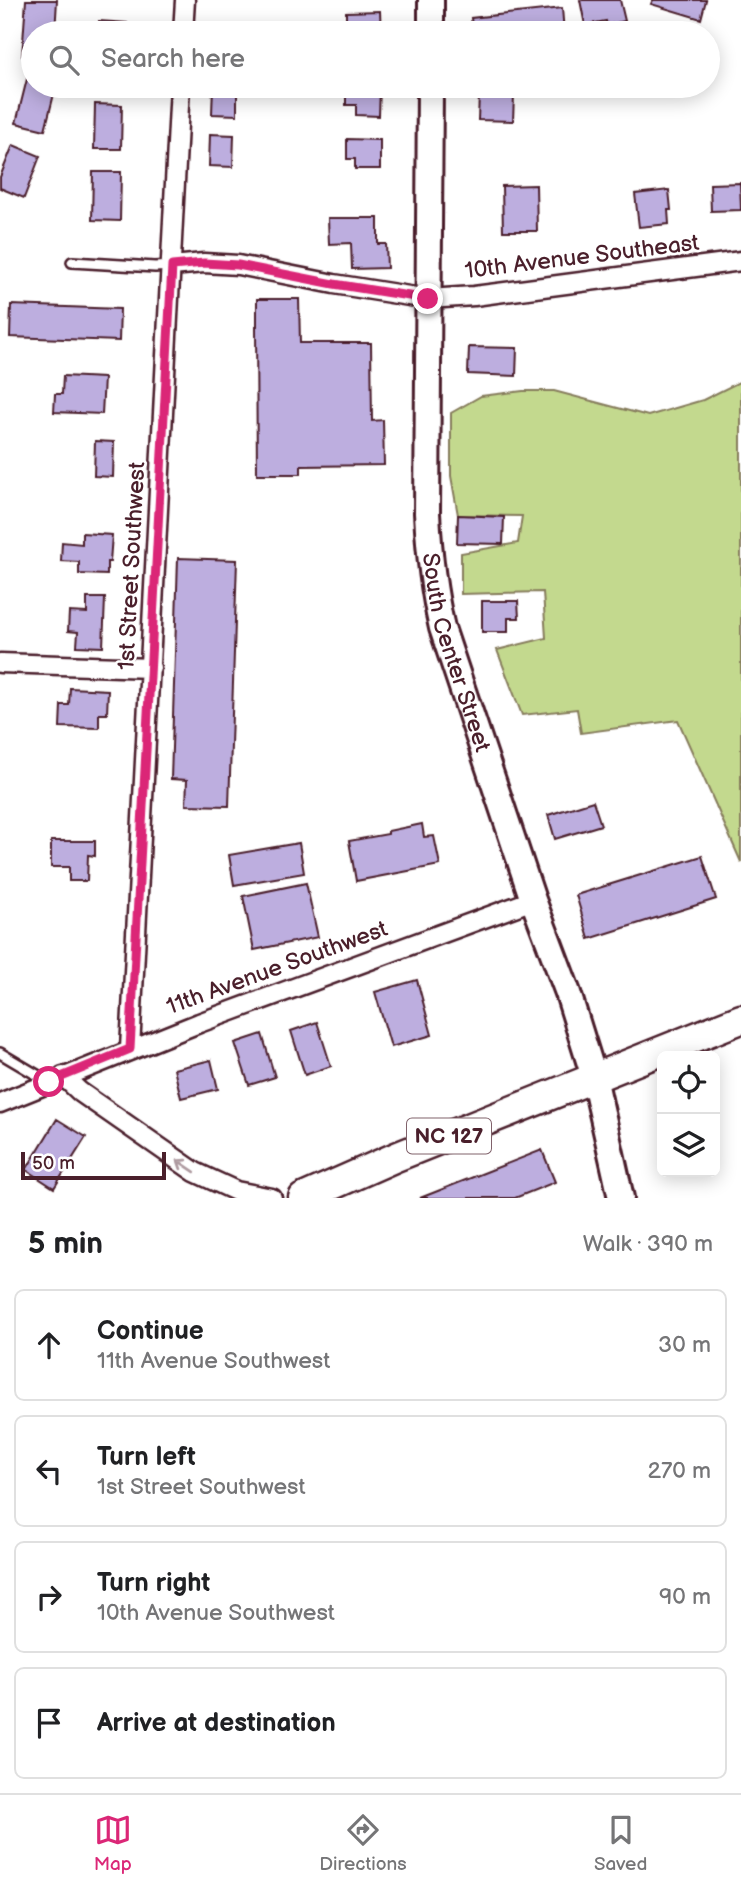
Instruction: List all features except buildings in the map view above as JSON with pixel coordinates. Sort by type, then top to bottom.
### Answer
[{"type":"main road","name":"NC 127","points":[[303,1198],[396,1157],[741,1019]]},
{"type":"street","points":[[184,21],[185,0]]},
{"type":"street","points":[[431,0],[431,21]]},
{"type":"street","name":"1st Street Southwest","points":[[130,1049],[179,98]]},
{"type":"street","name":"South Center Street","points":[[430,98],[427,513],[434,594],[442,628],[533,900],[568,993],[594,1077],[621,1198]]},
{"type":"street","name":"10th Avenue Southeast","points":[[172,266],[204,263],[238,265],[428,299],[474,296],[741,261]]},
{"type":"street","points":[[0,663],[151,668]]},
{"type":"street","name":"11th Avenue Southwest","points":[[0,1103],[130,1049],[533,900]]},
{"type":"street","points":[[56,1079],[80,1092],[195,1172],[236,1191],[272,1198]]},
{"type":"lane","points":[[72,262],[172,266]]},
{"type":"lane","points":[[0,1053],[56,1079]]},
{"type":"green space","points":[[741,381],[741,862],[678,720],[581,733],[577,709],[522,715],[497,650],[546,638],[543,592],[461,594],[461,553],[518,543],[522,516],[458,515],[451,476],[451,413],[481,396],[523,391],[554,391],[648,416],[703,400]]},
{"type":"route","points":[[49,1082],[130,1049],[172,266],[204,263],[238,265],[428,299]]}]
